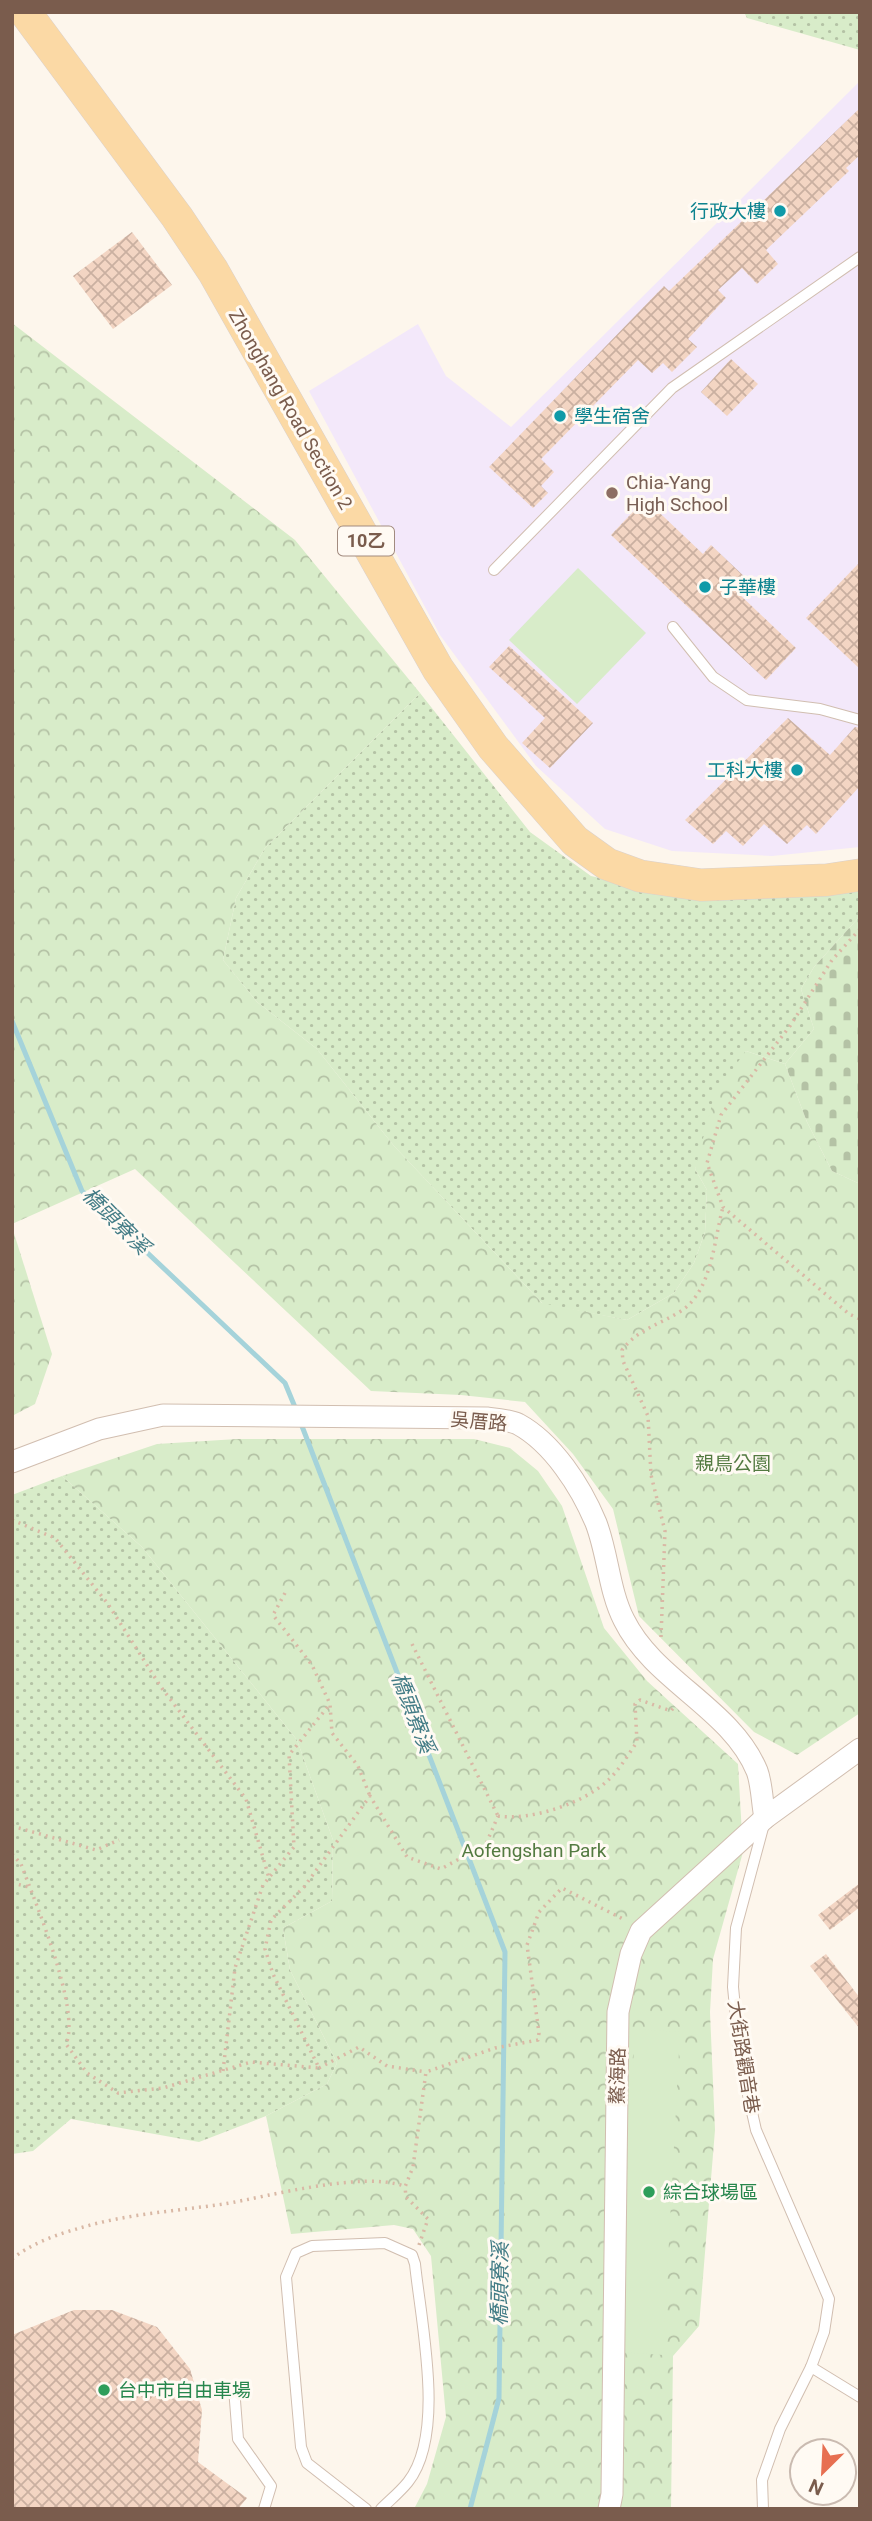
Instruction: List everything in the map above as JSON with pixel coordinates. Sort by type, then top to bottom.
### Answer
[{"type":"main road","name":"Zhonghang Road Section 2","points":[[25,12],[177,217],[213,271],[438,669],[493,747],[575,841],[607,864],[640,876],[701,885],[827,880],[860,874]]},
{"type":"street","name":"吳厝路","points":[[12,1462],[99,1429],[163,1415],[487,1418],[516,1423],[541,1442],[563,1466],[596,1523],[624,1620],[656,1663],[730,1731],[758,1772],[765,1818]]},
{"type":"street","name":"鰲海路","points":[[609,2509],[612,2494],[618,2012],[631,1954],[641,1931],[765,1818],[860,1749]]},
{"type":"lane","points":[[494,569],[672,388],[860,257]]},
{"type":"lane","points":[[673,627],[713,677],[747,700],[820,709],[860,720]]},
{"type":"lane","name":"大街路觀音巷","points":[[763,2509],[762,2480],[780,2430],[811,2367],[824,2332],[828,2300],[756,2130],[740,2059],[733,1987],[736,1928],[765,1818]]},
{"type":"lane","points":[[366,2509],[307,2463],[301,2447],[286,2277],[296,2253],[313,2246],[385,2243],[412,2255],[430,2419],[425,2445],[409,2481],[381,2509]]},
{"type":"lane","points":[[811,2367],[860,2398]]},
{"type":"lane","points":[[234,2388],[238,2439],[271,2486],[264,2509]]},
{"type":"path","points":[[860,929],[832,960],[790,1026],[721,1115],[707,1163],[723,1207],[849,1314],[860,1319]]},
{"type":"path","points":[[656,1663],[665,1531],[651,1475],[648,1416],[623,1361],[622,1350],[634,1334],[683,1310],[702,1289],[723,1207]]},
{"type":"path","points":[[12,1520],[55,1538],[108,1604],[161,1687],[246,1799],[269,1878]]},
{"type":"path","points":[[285,1593],[273,1615],[312,1665],[330,1704],[331,1733],[358,1766],[370,1796],[407,1857],[441,1869],[465,1859],[486,1844],[498,1815],[412,1644]]},
{"type":"path","points":[[498,1815],[516,1819],[564,1806],[606,1782],[637,1742],[635,1704],[640,1700],[671,1711],[675,1709],[676,1699]]},
{"type":"path","points":[[223,2071],[235,1968],[263,1885],[294,1847],[289,1755],[330,1704]]},
{"type":"path","points":[[319,2068],[273,1974],[265,1949],[271,1920],[304,1887],[370,1796]]},
{"type":"path","points":[[12,1826],[96,1850],[119,1840]]},
{"type":"path","points":[[12,1854],[22,1864],[69,2004],[71,2035],[66,2044],[87,2073],[118,2093],[163,2088],[251,2062],[319,2068],[359,2048],[387,2066],[426,2072],[495,2048],[538,2040],[527,1945],[539,1912],[562,1888],[641,1931]]},
{"type":"path","points":[[12,1883],[29,1886]]},
{"type":"path","points":[[412,2255],[424,2237],[428,2219],[406,2197],[405,2187],[413,2167],[426,2072]]},
{"type":"path","points":[[12,2259],[23,2250],[80,2228],[136,2216],[329,2185],[393,2182],[405,2187]]},
{"type":"shaded area","name":"Chia-Yang High School","points":[[860,81],[860,847],[772,856],[672,851],[605,829],[536,766],[440,635],[309,391],[418,324],[446,376],[511,427]]},
{"type":"green space","points":[[744,12],[860,12],[860,50],[747,18]]},
{"type":"green space","name":"親鳥公園","points":[[12,323],[295,540],[420,693],[265,848],[236,898],[223,960],[257,1002],[317,1049],[394,1146],[542,1303],[627,1320],[674,1293],[694,1263],[705,1232],[707,1190],[695,1169],[715,1093],[746,1051],[785,1064],[807,1122],[832,1171],[860,1184],[860,1713],[797,1755],[754,1732],[639,1616],[613,1509],[573,1454],[525,1402],[461,1395],[371,1391],[135,1169],[12,1224]]},
{"type":"green space","points":[[578,568],[646,633],[577,704],[509,640]]},
{"type":"green space","points":[[420,693],[530,832],[591,876],[659,891],[860,887],[860,916],[814,967],[801,989],[814,1029],[785,1064],[746,1051],[695,1169],[707,1190],[705,1232],[694,1263],[674,1293],[627,1320],[543,1304],[394,1146],[317,1049],[257,1002],[223,960],[236,898],[265,848]]},
{"type":"green space","points":[[860,916],[860,1184],[832,1171],[807,1122],[785,1064],[814,1029],[801,989],[814,967]]},
{"type":"green space","points":[[12,1227],[52,1354],[35,1404],[12,1416]]},
{"type":"green space","name":"Aofengshan Park","points":[[237,1439],[474,1439],[510,1448],[538,1471],[562,1506],[604,1628],[647,1681],[738,1764],[743,1852],[713,1959],[710,2012],[715,2130],[699,2326],[673,2356],[671,2509],[414,2509],[427,2484],[446,2417],[431,2256],[413,2229],[394,2225],[291,2234],[266,2116],[327,2084],[337,2063],[290,1970],[283,1928],[332,1901],[333,1840],[297,1740],[142,1547],[62,1476],[157,1444]]},
{"type":"green space","points":[[62,1476],[142,1547],[297,1740],[333,1840],[332,1901],[283,1928],[290,1970],[337,2063],[327,2084],[266,2116],[199,2142],[71,2119],[33,2151],[12,2154],[12,1495]]},
{"type":"green space","name":"綜合球場區","points":[[635,2029],[680,2032],[663,2355],[618,2352]]},
{"type":"building","points":[[860,108],[860,155],[846,168],[849,171],[766,250],[778,264],[757,284],[742,268],[718,290],[726,298],[688,339],[697,347],[672,372],[663,363],[652,373],[638,360],[541,459],[554,472],[541,486],[548,493],[533,508],[489,467],[664,286],[669,291]]},
{"type":"building","points":[[132,232],[172,285],[113,329],[73,276]]},
{"type":"building","points":[[731,359],[758,384],[727,416],[701,392]]},
{"type":"building","name":"子華樓","points":[[645,499],[703,554],[711,545],[749,581],[738,593],[796,648],[766,680],[611,535]]},
{"type":"building","points":[[860,562],[860,669],[806,618]]},
{"type":"building","points":[[509,646],[593,723],[550,768],[522,743],[545,718],[489,667]]},
{"type":"building","name":"工科大樓","points":[[788,718],[830,755],[855,727],[860,728],[860,786],[816,834],[807,825],[787,844],[764,824],[743,846],[726,831],[713,844],[685,820]]},
{"type":"building","points":[[860,1883],[860,1907],[830,1930],[818,1915]]},
{"type":"building","points":[[826,1954],[860,1998],[860,2029],[810,1966]]},
{"type":"building","name":"台中市自由車場","points":[[74,2310],[112,2310],[157,2327],[190,2369],[202,2410],[198,2462],[247,2498],[238,2509],[12,2509],[12,2335]]},
{"type":"waterway","name":"橋頭寮溪","points":[[12,1021],[82,1191],[285,1383],[297,1412]]},
{"type":"waterway","name":"橋頭寮溪","points":[[300,1421],[505,1952],[499,2398],[470,2509]]},
{"type":"place","name":"行政大樓","points":[[780,211]]},
{"type":"place","name":"學生宿舍","points":[[560,416]]},
{"type":"place","name":"Chia-Yang High School","points":[[612,493]]},
{"type":"place","name":"子華樓","points":[[705,587]]},
{"type":"place","name":"工科大樓","points":[[797,770]]},
{"type":"place","name":"綜合球場區","points":[[649,2192]]},
{"type":"place","name":"台中市自由車場","points":[[104,2390]]}]
